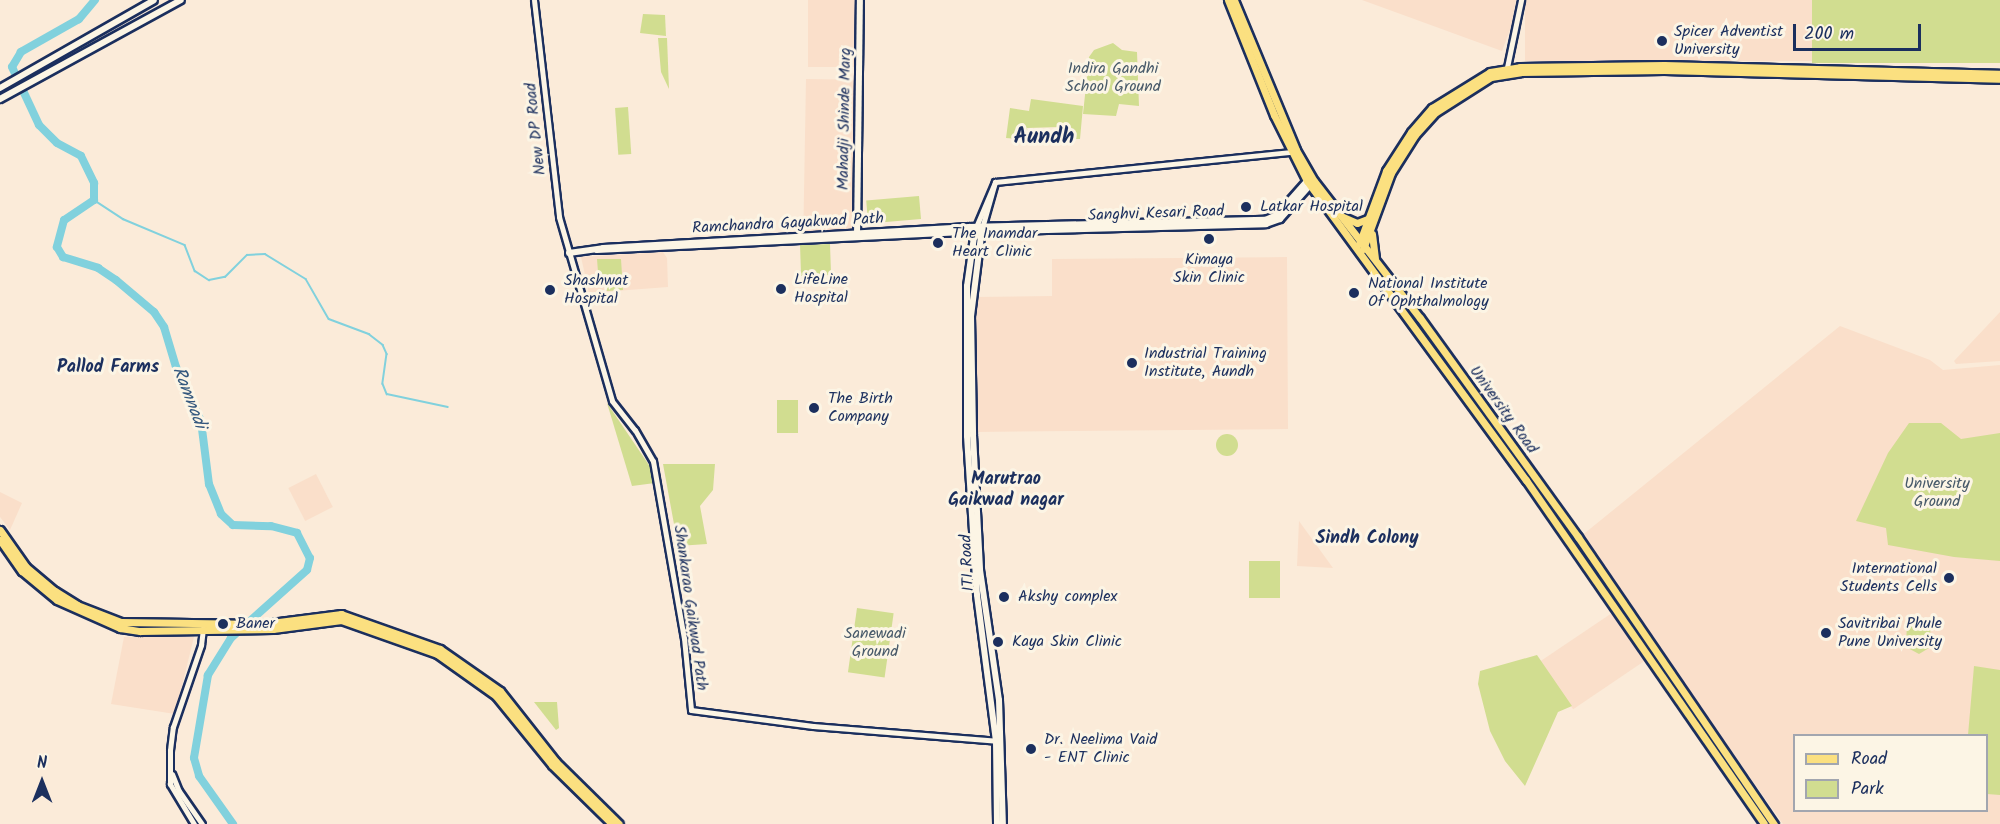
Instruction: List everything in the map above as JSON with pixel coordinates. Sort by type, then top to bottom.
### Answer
[{"type":"main road","points":[[0,88],[33,72],[154,0]]},
{"type":"main road","points":[[2,98],[37,81],[181,0]]},
{"type":"main road","name":"Mahadji Shinde Marg","points":[[859,236],[862,0]]},
{"type":"main road","name":"University Road","points":[[1227,0],[1293,151],[1311,181],[1361,247],[1569,541],[1764,824]]},
{"type":"main road","name":"University Road","points":[[1234,0],[1293,151]]},
{"type":"main road","points":[[131,13],[141,24]]},
{"type":"main road","points":[[1361,247],[1393,159],[1434,110],[1482,81],[1506,71],[1664,65],[2000,74]]},
{"type":"main road","points":[[1506,71],[1664,70],[2000,79]]},
{"type":"main road","points":[[1361,247],[1372,231],[1394,167],[1434,110]]},
{"type":"main road","name":"University Road","points":[[1311,181],[1341,216],[1361,247],[1375,259],[1578,537],[1774,824]]},
{"type":"main road","name":"Sanghvi Kesari Road","points":[[978,230],[1266,224],[1280,219],[1311,181]]},
{"type":"main road","points":[[1341,216],[1357,223],[1370,218]]},
{"type":"main road","name":"Ramchandra Gayakwad Path","points":[[569,253],[978,230]]},
{"type":"main road","name":"ITI Road","points":[[978,230],[966,315],[967,436],[977,595],[999,741],[1003,824]]},
{"type":"main road","points":[[1372,231],[1375,259]]},
{"type":"main road","points":[[0,530],[38,578],[67,600],[100,616],[141,625],[262,627],[340,620],[372,627],[442,654],[500,691],[556,762],[620,824]]},
{"type":"main road","points":[[0,540],[34,582],[64,604],[98,621],[140,631],[233,626]]},
{"type":"main road","points":[[442,654],[496,696],[552,765],[612,824]]},
{"type":"main road","name":"ITI Road","points":[[997,824],[999,741]]},
{"type":"street","name":"New DP Road","points":[[534,0],[559,217],[569,253]]},
{"type":"street","points":[[1506,71],[1521,0]]},
{"type":"street","points":[[978,230],[995,182],[1293,151]]},
{"type":"street","name":"Shankarao Gaikwad Path","points":[[569,253],[612,401],[635,430],[653,461],[684,638],[691,710],[823,728],[999,741]]},
{"type":"street","points":[[194,824],[173,794],[171,737],[201,645],[203,628]]},
{"type":"street","points":[[171,772],[179,791],[202,824]]},
{"type":"shaded area","points":[[808,0],[856,0],[856,67],[808,67]]},
{"type":"shaded area","points":[[1362,0],[1516,0],[1511,27],[1502,51]]},
{"type":"shaded area","name":"Spicer Adventist University","points":[[1525,0],[1812,0],[1812,61],[1525,61]]},
{"type":"shaded area","points":[[806,79],[855,80],[852,234],[803,233]]},
{"type":"shaded area","points":[[663,252],[667,258],[668,287],[589,293],[581,257]]},
{"type":"shaded area","name":"Industrial Training Institute, Aundh","points":[[1287,257],[1288,429],[976,432],[975,297],[1052,296],[1052,259]]},
{"type":"shaded area","points":[[2000,312],[2000,361],[1956,364],[1954,361]]},
{"type":"shaded area","name":"Savitribai Phule Pune University","points":[[1840,326],[1930,360],[1943,370],[2000,365],[2000,824],[1783,824],[1580,537]]},
{"type":"shaded area","points":[[316,474],[333,507],[305,521],[288,488]]},
{"type":"shaded area","points":[[0,492],[22,503],[10,530],[0,517]]},
{"type":"shaded area","points":[[1299,521],[1333,568],[1297,566]]},
{"type":"shaded area","points":[[1612,613],[1644,661],[1573,709],[1541,661]]},
{"type":"shaded area","points":[[124,637],[194,637],[175,714],[111,704]]},
{"type":"green space","points":[[1812,0],[2000,0],[2000,63],[1812,63]]},
{"type":"green space","points":[[643,14],[665,15],[666,36],[640,33]]},
{"type":"green space","points":[[658,38],[667,38],[669,89],[661,72]]},
{"type":"green space","name":"Indira Gandhi School Ground","points":[[1113,43],[1122,50],[1137,52],[1139,106],[1119,104],[1116,116],[1083,114],[1089,57],[1094,50]]},
{"type":"green space","points":[[1031,99],[1083,106],[1080,139],[1061,139],[1059,127],[1027,128],[1028,140],[1006,138],[1010,108],[1029,111]]},
{"type":"green space","points":[[628,107],[631,154],[618,155],[615,108]]},
{"type":"green space","points":[[919,196],[921,219],[868,224],[866,201]]},
{"type":"green space","points":[[830,244],[831,275],[801,276],[800,245]]},
{"type":"green space","points":[[597,259],[621,259],[623,290],[607,291],[607,284],[599,285]]},
{"type":"green space","points":[[777,400],[798,400],[798,433],[777,433]]},
{"type":"green space","points":[[607,403],[653,471],[655,483],[632,486]]},
{"type":"green space","name":"University Ground","points":[[1909,423],[1941,423],[1961,439],[2000,433],[2000,561],[1954,557],[1888,545],[1886,528],[1856,521],[1888,453]]},
{"type":"green space","points":[[1227,434],[1235,437],[1238,445],[1235,453],[1227,456],[1219,453],[1216,445],[1219,437]]},
{"type":"green space","points":[[663,464],[715,464],[713,490],[700,506],[707,544],[678,546]]},
{"type":"green space","points":[[1249,561],[1280,561],[1280,598],[1249,598]]},
{"type":"green space","name":"Sanewadi Ground","points":[[857,608],[894,613],[885,678],[848,672]]},
{"type":"green space","points":[[1907,622],[1931,623],[1929,648],[1919,654],[1906,647]]},
{"type":"green space","points":[[1537,655],[1572,706],[1558,712],[1525,786],[1505,761],[1490,731],[1478,684],[1480,671]]},
{"type":"green space","points":[[1974,666],[2000,670],[2000,795],[1988,794],[1988,734],[1968,734]]},
{"type":"green space","points":[[534,702],[557,702],[559,728],[556,730]]},
{"type":"waterway","name":"Ramnadi","points":[[95,0],[79,19],[21,52],[12,67],[39,125],[57,143],[81,156],[94,183],[94,200],[64,220],[57,247],[63,257],[98,268],[116,280],[154,312],[164,327],[176,367],[201,421],[209,484],[221,514],[233,525],[271,526],[297,533],[310,558],[307,570],[231,638],[208,675],[194,758],[199,776],[233,824]]},
{"type":"waterway","points":[[94,200],[123,219],[185,245],[195,271],[209,280],[225,277],[247,255],[265,254],[306,279],[329,319],[369,334],[383,345],[387,354],[383,384],[387,394],[448,407]]},
{"type":"place","name":"Spicer Adventist University","points":[[1662,41]]},
{"type":"place","name":"Latkar Hospital","points":[[1246,207]]},
{"type":"place","name":"Kimaya Skin Clinic","points":[[1209,239]]},
{"type":"place","name":"The Inamdar Heart Clinic","points":[[938,243]]},
{"type":"place","name":"LifeLine Hospital","points":[[781,289]]},
{"type":"place","name":"Shashwat Hospital","points":[[550,290]]},
{"type":"place","name":"National Institute Of Ophthalmology","points":[[1354,293]]},
{"type":"place","name":"Industrial Training Institute, Aundh","points":[[1132,363]]},
{"type":"place","name":"The Birth Company","points":[[814,408]]},
{"type":"place","name":"International Students Cells","points":[[1949,578]]},
{"type":"place","name":"Akshy complex","points":[[1004,597]]},
{"type":"place","name":"Baner","points":[[223,624]]},
{"type":"place","name":"Savitribai Phule Pune University","points":[[1826,633]]},
{"type":"place","name":"Kaya Skin Clinic","points":[[998,642]]},
{"type":"place","name":"Dr. Neelima Vaid - ENT Clinic","points":[[1031,749]]},
{"type":"district","name":"Aundh","points":[[1044,138]]},
{"type":"district","name":"Pallod Farms","points":[[108,368]]},
{"type":"district","name":"Marutrao Gaikwad nagar","points":[[1006,491]]},
{"type":"district","name":"Sindh Colony","points":[[1367,539]]}]
